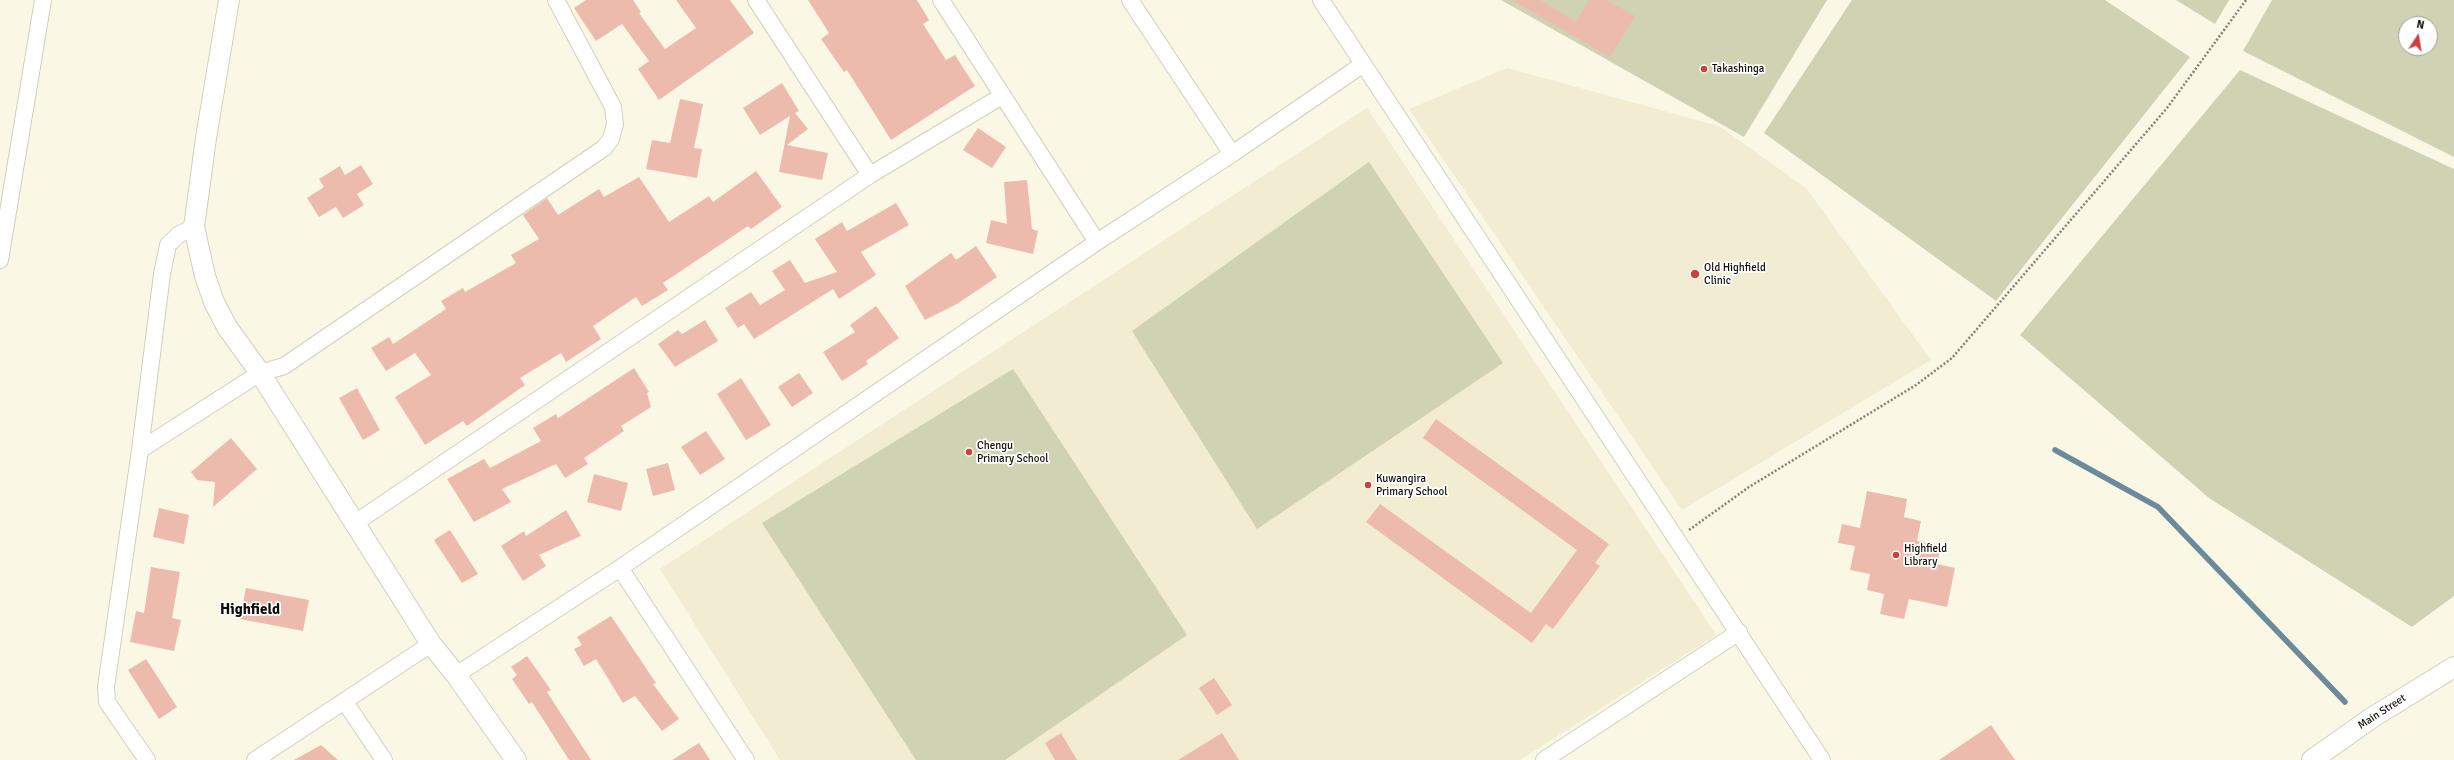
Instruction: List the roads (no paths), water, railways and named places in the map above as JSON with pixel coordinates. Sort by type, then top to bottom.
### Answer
[{"type":"street","points":[[0,260],[43,0]]},
{"type":"street","points":[[229,0],[206,138],[194,227],[205,276],[214,302],[227,327],[260,373],[432,644],[456,675],[516,760]]},
{"type":"street","points":[[140,450],[260,373],[284,366],[604,148],[611,139],[615,124],[614,107],[556,0]]},
{"type":"street","points":[[756,0],[870,175]]},
{"type":"street","points":[[941,0],[1097,242]]},
{"type":"street","points":[[1130,0],[1232,154]]},
{"type":"street","points":[[1321,0],[1362,65],[1739,632],[1822,760]]},
{"type":"street","points":[[456,675],[620,568],[1097,242],[1232,154],[1362,65]]},
{"type":"street","points":[[355,523],[870,175],[1002,96]]},
{"type":"street","points":[[146,760],[107,702],[106,687],[140,450],[162,274],[168,245],[178,235],[194,227]]},
{"type":"street","points":[[620,568],[746,760]]},
{"type":"street","points":[[1544,760],[1739,632]]},
{"type":"street","points":[[255,760],[432,644]]},
{"type":"street","name":"Main Street","points":[[2312,760],[2373,717],[2454,667]]},
{"type":"street","points":[[345,702],[384,760]]},
{"type":"waterway","points":[[2055,450],[2158,507],[2345,702]]},
{"type":"place","name":"Takashinga","points":[[1704,69]]},
{"type":"place","name":"Old Highfield Clinic","points":[[1695,274]]},
{"type":"place","name":"Chengu Primary School","points":[[969,452]]},
{"type":"place","name":"Kuwangira Primary School","points":[[1368,485]]},
{"type":"place","name":"Highfield Library","points":[[1896,555]]},
{"type":"district","name":"Highfield","points":[[250,610]]}]
